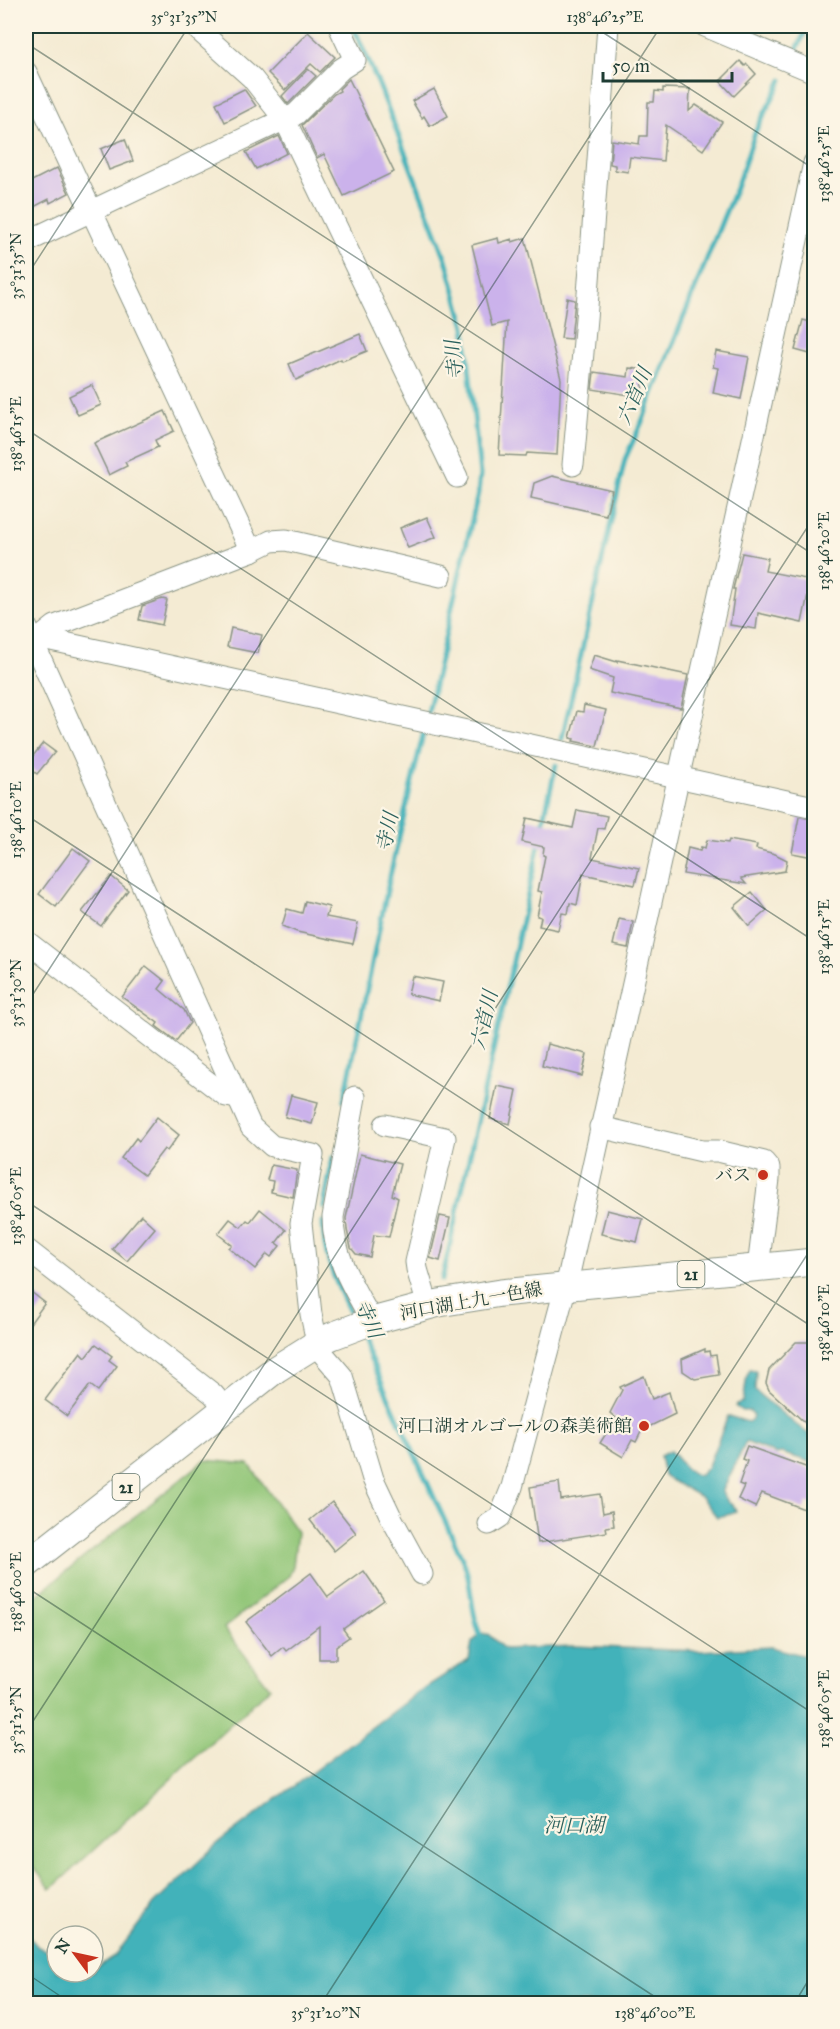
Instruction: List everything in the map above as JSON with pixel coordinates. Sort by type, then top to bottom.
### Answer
[{"type":"main road","name":"河口湖上九一色線","points":[[26,1565],[276,1370],[326,1339],[368,1322],[428,1306],[501,1293],[814,1262]]},
{"type":"street","points":[[194,26],[252,78],[285,120],[457,477]]},
{"type":"street","points":[[26,242],[296,114],[341,69],[355,60],[339,26]]},
{"type":"street","points":[[573,465],[608,26]]},
{"type":"street","points":[[705,26],[814,72]]},
{"type":"street","points":[[26,72],[251,550]]},
{"type":"street","points":[[489,1524],[500,1517],[512,1487],[567,1286],[600,1127],[814,163]]},
{"type":"street","points":[[29,637],[271,541],[286,540],[441,576]]},
{"type":"street","points":[[29,637],[233,678],[814,807]]},
{"type":"street","points":[[29,637],[251,1127],[272,1146],[313,1155],[301,1223],[311,1314],[326,1339],[324,1355],[342,1376],[374,1479],[392,1519],[422,1574]]},
{"type":"street","points":[[26,941],[226,1096],[237,1098]]},
{"type":"street","points":[[356,1096],[333,1217],[333,1233],[337,1252],[368,1322]]},
{"type":"street","points":[[385,1125],[445,1138],[416,1262],[428,1306]]},
{"type":"street","points":[[600,1127],[702,1151],[718,1151],[764,1162],[769,1168],[769,1179],[758,1268]]},
{"type":"street","points":[[26,1249],[213,1394],[225,1408]]},
{"type":"green space","points":[[205,1460],[249,1464],[297,1532],[293,1566],[289,1576],[224,1628],[270,1688],[51,1889],[26,1858],[26,1604]]},
{"type":"water","points":[[750,1370],[756,1371],[755,1391],[814,1438],[814,1463],[781,1453],[776,1454],[746,1442],[722,1492],[736,1511],[717,1517],[701,1497],[664,1476],[660,1456],[670,1451],[686,1469],[699,1476],[707,1468],[728,1416],[748,1422],[752,1419],[753,1414],[750,1411],[742,1411],[736,1407],[737,1404],[743,1402]]},
{"type":"water","name":"河口湖","points":[[488,1634],[504,1649],[574,1646],[699,1651],[771,1647],[814,1658],[814,2003],[26,2003],[26,1933],[38,1947],[45,1950],[45,1984],[105,1984],[105,1962],[115,1956],[154,1904],[217,1844],[421,1690],[469,1660],[472,1642],[480,1635]]},
{"type":"building","points":[[308,32],[335,57],[320,72],[311,64],[285,90],[268,73]]},
{"type":"building","points":[[740,61],[745,66],[747,64],[756,74],[734,96],[720,81]]},
{"type":"building","points":[[308,69],[316,76],[288,104],[282,96]]},
{"type":"building","points":[[349,79],[394,172],[344,196],[324,154],[317,158],[302,125],[340,91],[339,89]]},
{"type":"building","points":[[663,88],[690,89],[689,111],[696,105],[722,122],[703,150],[666,125],[663,161],[630,157],[628,172],[615,170],[615,165],[610,164],[612,140],[639,144],[640,136],[647,136],[648,102],[654,102],[655,91],[663,92]]},
{"type":"building","points":[[244,89],[256,106],[225,122],[216,103]]},
{"type":"building","points":[[434,89],[448,116],[430,126],[424,116],[422,118],[412,101]]},
{"type":"building","points":[[279,136],[287,153],[256,169],[246,152]]},
{"type":"building","points":[[125,139],[133,161],[109,170],[101,149]]},
{"type":"building","points":[[57,168],[69,193],[50,203],[49,199],[30,209],[26,199],[26,184]]},
{"type":"building","points":[[498,238],[499,243],[525,238],[561,379],[557,455],[527,453],[526,456],[499,455],[507,322],[492,326],[472,245]]},
{"type":"building","points":[[567,298],[575,300],[571,339],[561,338]]},
{"type":"building","points":[[803,320],[814,323],[814,340],[810,354],[795,350]]},
{"type":"building","points":[[360,334],[367,351],[342,361],[341,359],[296,380],[289,364]]},
{"type":"building","points":[[716,351],[749,357],[741,399],[713,393],[718,368],[713,367]]},
{"type":"building","points":[[629,368],[645,370],[641,397],[592,389],[594,372],[628,377]]},
{"type":"building","points":[[92,385],[101,405],[78,415],[69,396]]},
{"type":"building","points":[[165,411],[174,431],[155,440],[158,447],[125,462],[127,466],[109,475],[94,443]]},
{"type":"building","points":[[552,476],[612,490],[606,515],[531,498],[534,483]]},
{"type":"building","points":[[427,517],[436,537],[408,548],[400,528]]},
{"type":"building","points":[[742,553],[768,558],[765,571],[811,580],[802,623],[758,613],[756,629],[730,625],[735,589],[733,589]]},
{"type":"building","points":[[162,599],[167,600],[162,625],[139,620],[142,606]]},
{"type":"building","points":[[231,628],[262,635],[258,653],[227,647]]},
{"type":"building","points":[[594,655],[617,662],[617,660],[688,675],[681,708],[610,693],[613,678],[589,670]]},
{"type":"building","points":[[584,705],[606,710],[597,746],[573,741],[574,739],[570,738],[577,711],[583,712]]},
{"type":"building","points":[[43,743],[55,752],[37,774],[26,765]]},
{"type":"building","points":[[577,810],[607,816],[604,829],[598,828],[592,858],[639,868],[635,885],[583,874],[577,905],[570,903],[568,914],[562,913],[558,930],[539,926],[541,917],[537,916],[542,892],[538,891],[545,856],[543,855],[544,847],[522,842],[527,818],[573,828]]},
{"type":"building","points":[[799,817],[814,819],[813,857],[792,853]]},
{"type":"building","points":[[707,840],[728,843],[729,840],[757,845],[756,849],[787,860],[785,871],[741,878],[746,884],[683,874],[688,848],[700,851],[701,847],[705,848]]},
{"type":"building","points":[[73,848],[90,861],[56,907],[39,894]]},
{"type":"building","points":[[111,876],[128,890],[101,926],[82,912]]},
{"type":"building","points":[[752,892],[767,910],[749,926],[734,907]]},
{"type":"building","points":[[305,901],[329,907],[326,917],[358,923],[353,944],[297,932],[282,926],[287,909],[302,913]]},
{"type":"building","points":[[619,919],[633,922],[628,948],[613,945]]},
{"type":"building","points":[[146,966],[165,981],[159,989],[184,1010],[190,1023],[176,1041],[156,1026],[158,1023],[122,997]]},
{"type":"building","points":[[412,976],[443,982],[439,1001],[408,994]]},
{"type":"building","points":[[547,1044],[587,1054],[582,1076],[542,1066]]},
{"type":"building","points":[[497,1086],[517,1090],[510,1124],[490,1119]]},
{"type":"building","points":[[291,1095],[318,1102],[312,1124],[285,1117]]},
{"type":"building","points":[[157,1117],[179,1135],[167,1151],[164,1149],[144,1175],[121,1158],[136,1138],[139,1141]]},
{"type":"building","points":[[360,1154],[400,1164],[392,1195],[398,1198],[389,1237],[374,1235],[370,1257],[356,1254],[351,1248],[347,1230],[346,1218]]},
{"type":"building","points":[[271,1165],[297,1170],[293,1197],[271,1192],[273,1181],[267,1180]]},
{"type":"building","points":[[260,1209],[286,1230],[276,1243],[280,1246],[271,1257],[267,1254],[255,1269],[229,1248],[232,1245],[218,1234],[230,1219],[241,1227],[247,1220],[250,1222]]},
{"type":"building","points":[[607,1210],[643,1219],[637,1242],[601,1234]]},
{"type":"building","points":[[141,1215],[155,1228],[127,1261],[112,1249]]},
{"type":"building","points":[[440,1216],[450,1218],[440,1261],[430,1258]]},
{"type":"building","points":[[26,1288],[45,1303],[26,1329]]},
{"type":"building","points":[[796,1342],[814,1342],[814,1431],[769,1390],[766,1383],[769,1370]]},
{"type":"building","points":[[96,1344],[112,1356],[109,1360],[117,1366],[98,1391],[90,1385],[67,1416],[45,1400],[81,1352],[86,1357]]},
{"type":"building","points":[[705,1349],[705,1352],[709,1351],[710,1356],[716,1355],[719,1375],[695,1379],[683,1371],[682,1359]]},
{"type":"building","points":[[644,1376],[652,1399],[669,1392],[675,1414],[642,1430],[636,1442],[632,1440],[623,1457],[600,1443],[616,1418],[610,1413],[622,1390],[620,1387]]},
{"type":"building","points":[[747,1446],[814,1470],[814,1505],[806,1502],[804,1509],[762,1493],[755,1507],[738,1499],[744,1486],[739,1484],[747,1461],[742,1459]]},
{"type":"building","points":[[559,1482],[561,1500],[600,1494],[603,1513],[612,1511],[614,1526],[606,1527],[607,1532],[538,1543],[530,1487]]},
{"type":"building","points":[[332,1502],[356,1533],[334,1551],[310,1520]]},
{"type":"building","points":[[364,1571],[384,1600],[343,1629],[349,1637],[336,1646],[336,1659],[319,1659],[319,1626],[286,1651],[283,1647],[272,1656],[246,1622],[311,1573],[328,1597]]},
{"type":"waterway","name":"寺川","points":[[353,26],[379,85],[446,259],[465,327],[480,475],[478,493],[427,717]]},
{"type":"waterway","name":"六首川","points":[[797,49],[808,26]]},
{"type":"waterway","name":"六首川","points":[[562,739],[625,459],[736,188],[756,130],[782,80]]},
{"type":"waterway","name":"寺川","points":[[344,1101],[390,876],[425,726]]},
{"type":"waterway","name":"六首川","points":[[542,828],[556,765]]},
{"type":"waterway","name":"六首川","points":[[442,1280],[540,840]]},
{"type":"waterway","name":"寺川","points":[[324,1207],[333,1157]]},
{"type":"waterway","name":"寺川","points":[[323,1222],[329,1261],[354,1321]]},
{"type":"waterway","name":"寺川","points":[[360,1335],[465,1565],[480,1635]]},
{"type":"place","name":"バス","points":[[763,1175]]},
{"type":"place","name":"河口湖オルゴールの森美術館","points":[[644,1426]]}]
